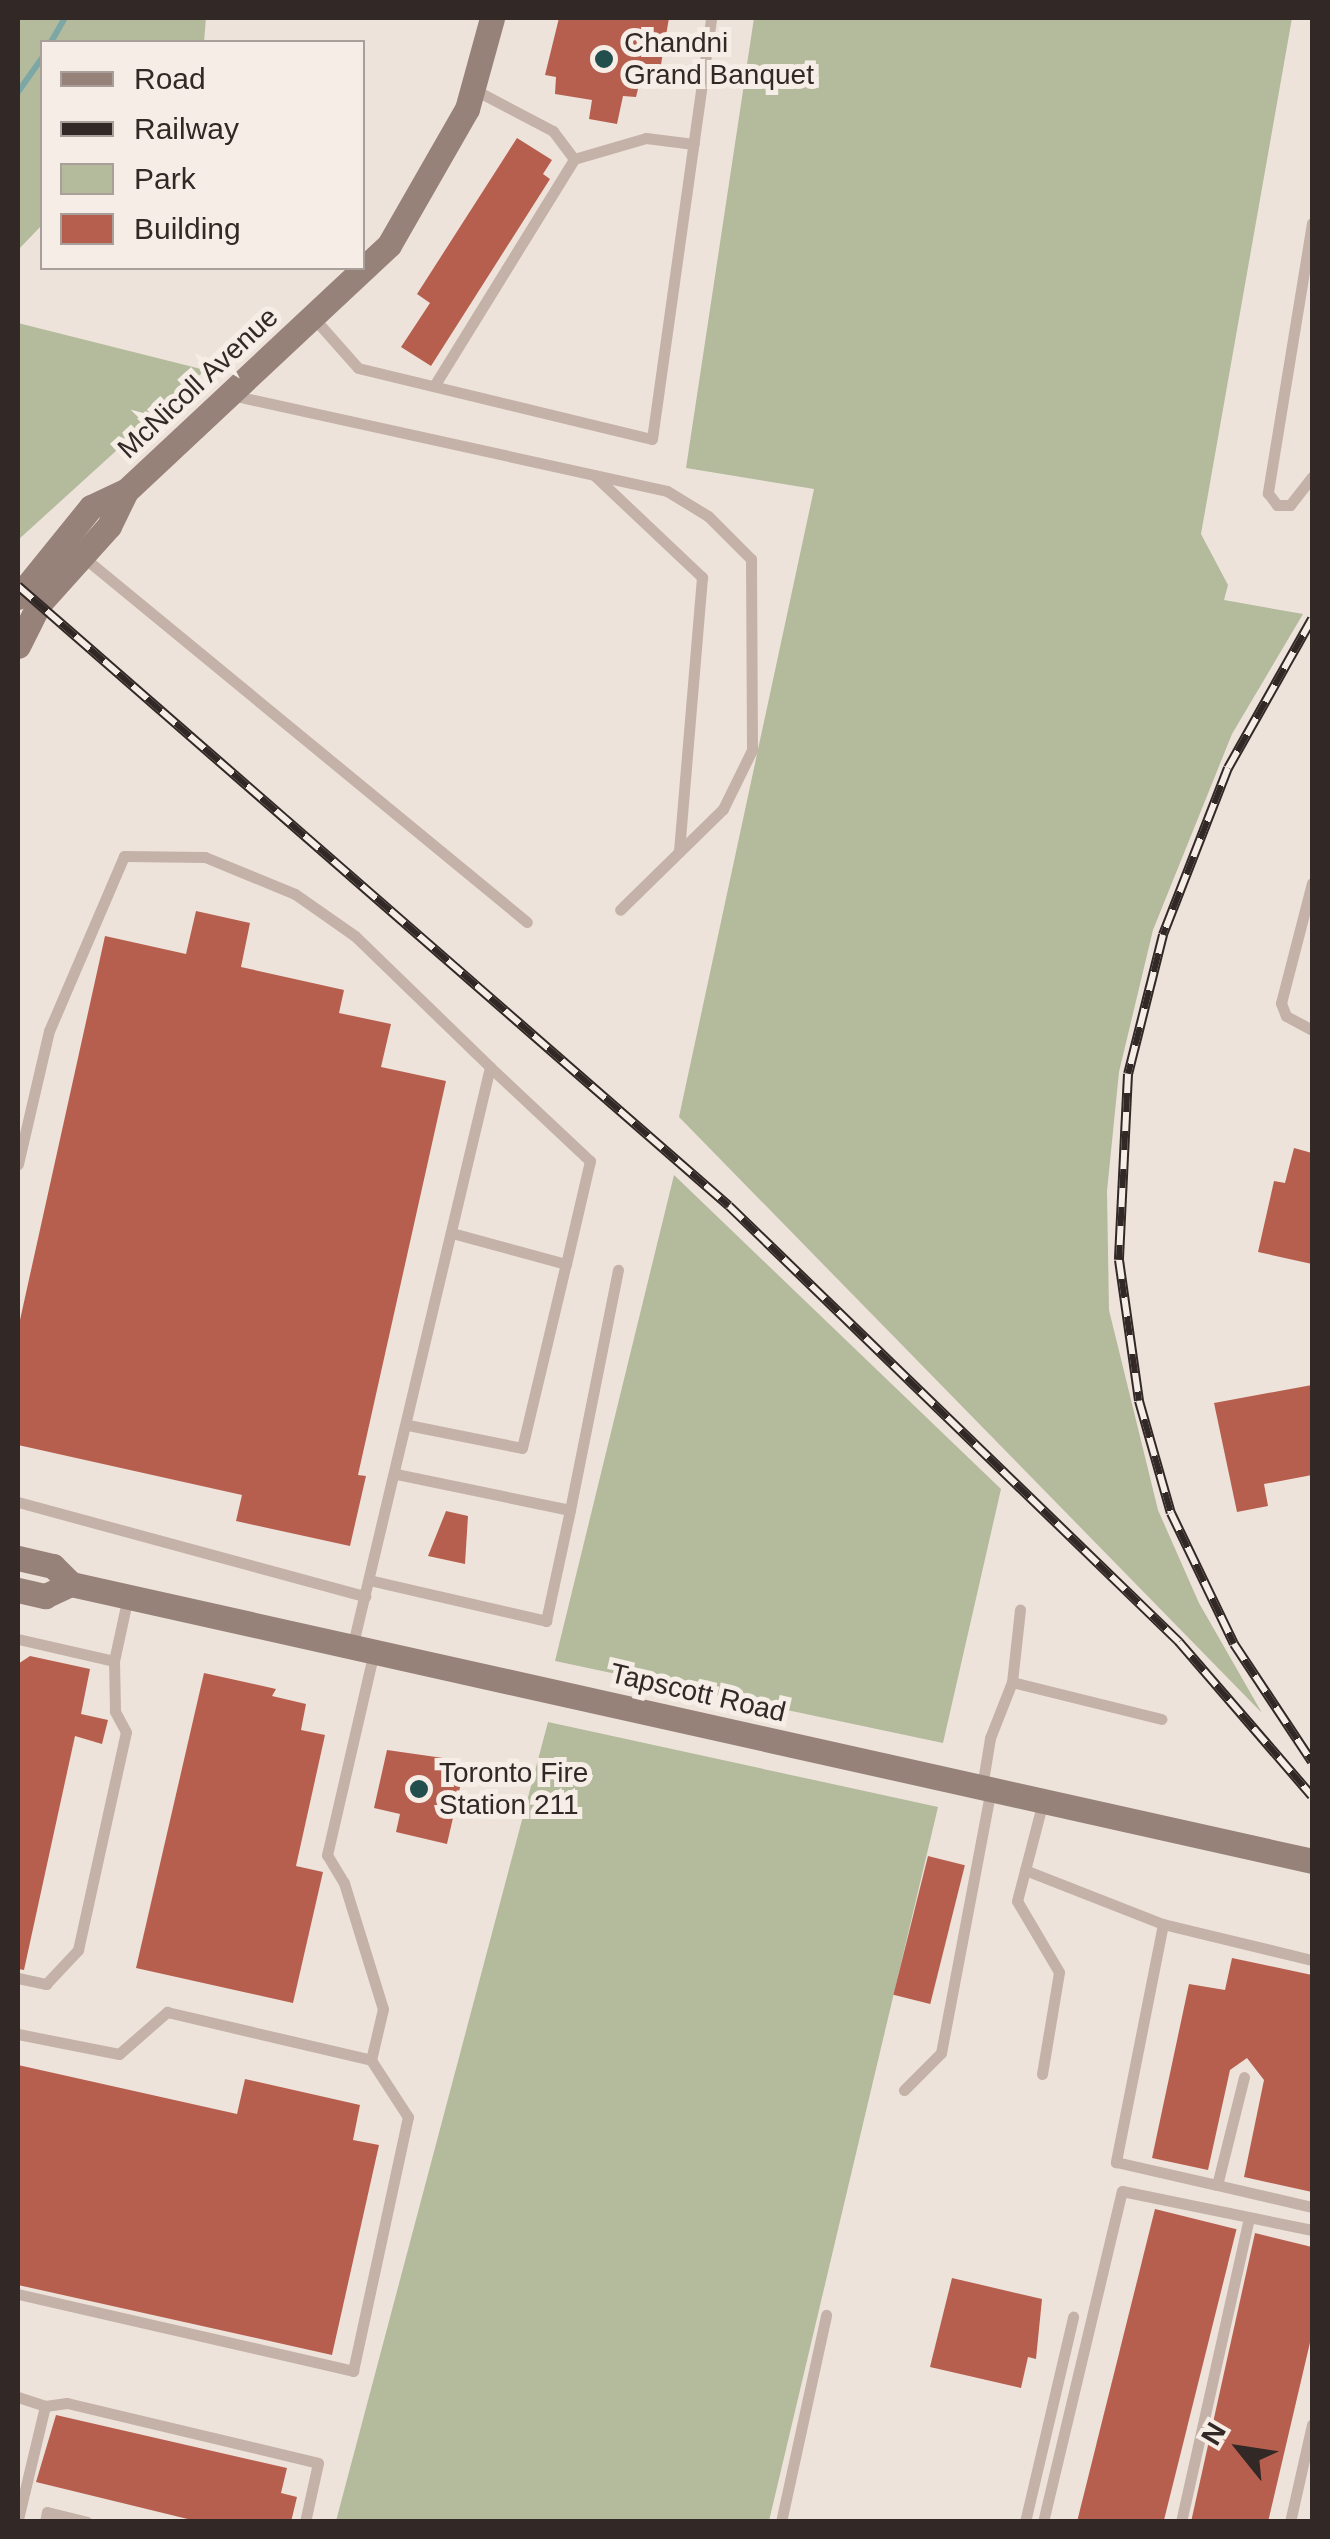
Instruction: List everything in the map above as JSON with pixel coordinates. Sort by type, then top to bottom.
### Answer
[{"type":"street","name":"McNicoll Avenue","points":[[365,267],[389,245],[473,89],[492,18]]},
{"type":"street","name":"McNicoll Avenue","points":[[18,597],[91,506],[126,491],[362,270]]},
{"type":"street","name":"McNicoll Avenue","points":[[18,646],[39,604],[109,526],[126,491]]},
{"type":"street","name":"Tapscott Road","points":[[18,1558],[53,1566],[71,1584],[1312,1861]]},
{"type":"street","name":"Tapscott Road","points":[[18,1590],[45,1596],[71,1584]]},
{"type":"lane","points":[[312,316],[358,368],[652,439],[711,18]]},
{"type":"lane","points":[[473,89],[552,131],[574,159]]},
{"type":"lane","points":[[434,386],[574,159],[646,138],[694,144]]},
{"type":"lane","points":[[1312,223],[1268,493],[1277,504],[1290,505],[1312,477]]},
{"type":"lane","points":[[231,395],[666,491],[708,516],[751,560],[752,750],[724,810],[620,910]]},
{"type":"lane","points":[[592,473],[702,577],[679,852]]},
{"type":"lane","points":[[82,556],[527,922]]},
{"type":"lane","points":[[18,1164],[49,1031],[124,856],[204,857],[295,894],[355,936],[590,1161],[522,1448],[408,1425]]},
{"type":"lane","points":[[1312,883],[1281,1004],[1286,1016],[1312,1030]]},
{"type":"lane","points":[[371,2060],[383,2010],[344,1882],[328,1855],[363,1649],[365,1596],[490,1067]]},
{"type":"lane","points":[[452,1233],[566,1264]]},
{"type":"lane","points":[[369,1580],[546,1622],[618,1270]]},
{"type":"lane","points":[[396,1474],[570,1510]]},
{"type":"lane","points":[[18,1502],[365,1596]]},
{"type":"lane","points":[[18,1978],[46,1984],[78,1950],[126,1732],[116,1711],[114,1661],[128,1596]]},
{"type":"lane","points":[[904,2090],[941,2053],[986,1788],[990,1738],[1012,1682],[1020,1609]]},
{"type":"lane","points":[[18,1639],[114,1661]]},
{"type":"lane","points":[[1012,1682],[1162,1720]]},
{"type":"lane","points":[[1042,2074],[1060,1972],[1017,1901],[1043,1801]]},
{"type":"lane","points":[[1025,1870],[1164,1924],[1312,1960]]},
{"type":"lane","points":[[1164,1924],[1116,2162],[1312,2207]]},
{"type":"lane","points":[[18,2034],[119,2054],[167,2012],[371,2060],[408,2117],[352,2371],[18,2294]]},
{"type":"lane","points":[[1217,2185],[1244,2078]]},
{"type":"lane","points":[[1043,2522],[1122,2191],[1312,2230]]},
{"type":"lane","points":[[1181,2522],[1249,2217]]},
{"type":"lane","points":[[781,2522],[826,2315]]},
{"type":"lane","points":[[1025,2522],[1073,2317]]},
{"type":"lane","points":[[18,2397],[46,2406],[67,2403],[318,2463],[305,2522]]},
{"type":"lane","points":[[18,2519],[27,2456],[46,2406]]},
{"type":"lane","points":[[1290,2522],[1312,2424]]},
{"type":"lane","points":[[45,2522],[47,2512],[87,2522]]},
{"type":"green space","points":[[18,18],[206,18],[204,40],[40,40],[40,227],[18,250]]},
{"type":"green space","points":[[754,18],[1292,18],[1201,534],[1228,585],[1224,600],[1303,614],[1232,734],[1153,930],[1119,1072],[1107,1191],[1109,1310],[1158,1510],[1199,1603],[1262,1713],[679,1117],[814,489],[686,468]]},
{"type":"green space","points":[[18,323],[205,370],[18,540]]},
{"type":"green space","points":[[674,1175],[1001,1489],[943,1743],[555,1661]]},
{"type":"green space","points":[[548,1722],[938,1807],[769,2521],[336,2521]]},
{"type":"building","name":"Chandni Grand Banquet","points":[[559,18],[669,18],[658,82],[640,81],[636,97],[623,96],[617,124],[589,119],[592,100],[555,94],[556,77],[545,75]]},
{"type":"building","points":[[517,138],[552,160],[543,174],[550,179],[431,366],[401,347],[430,303],[417,294]]},
{"type":"building","points":[[196,911],[250,923],[241,967],[344,990],[339,1013],[391,1024],[381,1067],[446,1081],[358,1475],[366,1476],[350,1546],[236,1521],[242,1495],[18,1445],[18,1329],[105,936],[186,954]]},
{"type":"building","points":[[1294,1148],[1312,1153],[1312,1264],[1258,1252],[1274,1181],[1285,1183]]},
{"type":"building","points":[[1312,1385],[1312,1475],[1264,1484],[1268,1506],[1237,1512],[1214,1403]]},
{"type":"building","points":[[446,1511],[468,1516],[465,1564],[428,1556]]},
{"type":"building","points":[[30,1656],[90,1669],[81,1714],[108,1720],[102,1744],[75,1736],[24,1970],[18,1969],[18,1664]]},
{"type":"building","points":[[204,1673],[276,1689],[272,1696],[306,1704],[301,1730],[325,1735],[296,1866],[323,1872],[293,2003],[136,1968]]},
{"type":"building","name":"Toronto Fire Station 211","points":[[387,1750],[443,1758],[441,1765],[464,1770],[447,1844],[396,1832],[400,1814],[374,1808]]},
{"type":"building","points":[[928,1856],[965,1865],[930,2004],[893,1995]]},
{"type":"building","points":[[1232,1958],[1312,1975],[1312,2192],[1244,2177],[1264,2080],[1247,2058],[1230,2070],[1208,2170],[1152,2158],[1189,1984],[1225,1990]]},
{"type":"building","points":[[18,2065],[237,2114],[245,2079],[360,2105],[353,2140],[379,2145],[332,2355],[18,2285]]},
{"type":"building","points":[[1155,2209],[1237,2229],[1164,2522],[1077,2520]]},
{"type":"building","points":[[1255,2233],[1312,2247],[1312,2334],[1268,2522],[1191,2522]]},
{"type":"building","points":[[952,2278],[1042,2299],[1036,2359],[1028,2357],[1021,2388],[930,2367]]},
{"type":"building","points":[[56,2415],[287,2468],[281,2493],[297,2497],[291,2522],[200,2522],[36,2482]]},
{"type":"waterway","points":[[52,40],[65,18]]},
{"type":"waterway","points":[[18,92],[40,61]]},
{"type":"railway","points":[[18,586],[729,1206],[1179,1642],[1312,1796]]},
{"type":"railway","points":[[1312,619],[1228,768],[1163,935],[1128,1074],[1119,1260],[1139,1401],[1171,1513],[1234,1644],[1312,1762]]},
{"type":"place","name":"Chandni Grand Banquet","points":[[604,59]]},
{"type":"place","name":"Toronto Fire Station 211","points":[[419,1789]]}]
